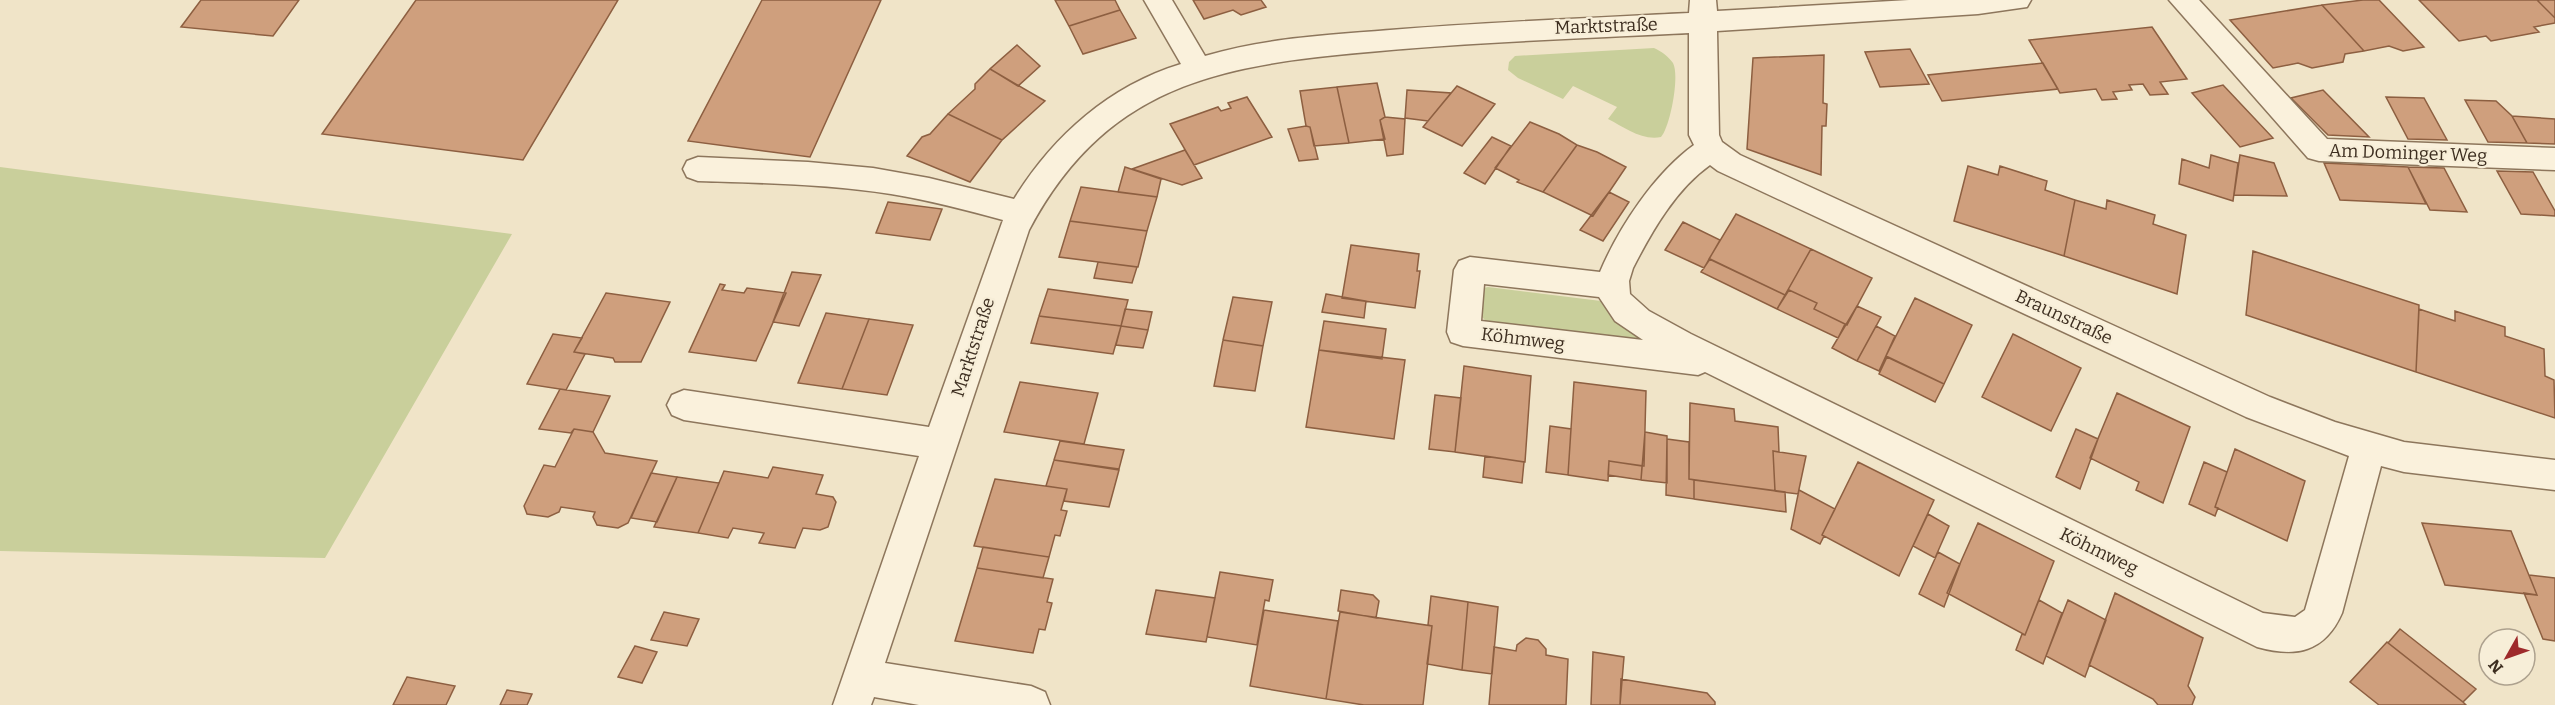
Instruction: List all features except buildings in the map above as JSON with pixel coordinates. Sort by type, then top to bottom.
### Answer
[{"type":"street","points":[[1158,0],[1198,68]]},
{"type":"street","name":"Marktstraße","points":[[857,691],[942,444],[998,271],[1022,213],[1047,172],[1087,129],[1143,91],[1198,68],[1248,56],[1292,50],[1703,11],[1885,12],[2017,0]]},
{"type":"street","name":"Am Dominger Weg","points":[[2183,0],[2319,150],[2555,159]]},
{"type":"street","points":[[1613,286],[1623,258],[1678,175],[1710,149],[1704,135],[1703,11]]},
{"type":"street","name":"Braunstraße","points":[[1710,149],[1718,157],[1750,174],[2221,390],[2304,425],[2369,447],[2436,462],[2555,475]]},
{"type":"street","points":[[698,169],[825,175],[873,180],[912,186],[1022,213]]},
{"type":"street","name":"Köhmweg","points":[[1718,363],[1463,332],[1470,270],[1613,286],[1620,304],[1632,315],[1718,363],[2248,624],[2281,635],[2288,636],[2310,630],[2319,623],[2325,613],[2369,447]]},
{"type":"street","points":[[684,405],[942,444]]},
{"type":"street","points":[[857,691],[1031,705]]},
{"type":"green space","points":[[1654,48],[1669,58],[1675,70],[1673,101],[1668,123],[1661,137],[1640,135],[1608,119],[1617,107],[1573,86],[1563,99],[1518,78],[1508,70],[1509,62],[1515,56]]},
{"type":"green space","points":[[0,167],[512,234],[325,558],[0,551]]},
{"type":"green space","points":[[1488,287],[1601,301],[1609,314],[1646,341],[1488,323],[1481,316],[1480,289]]}]
